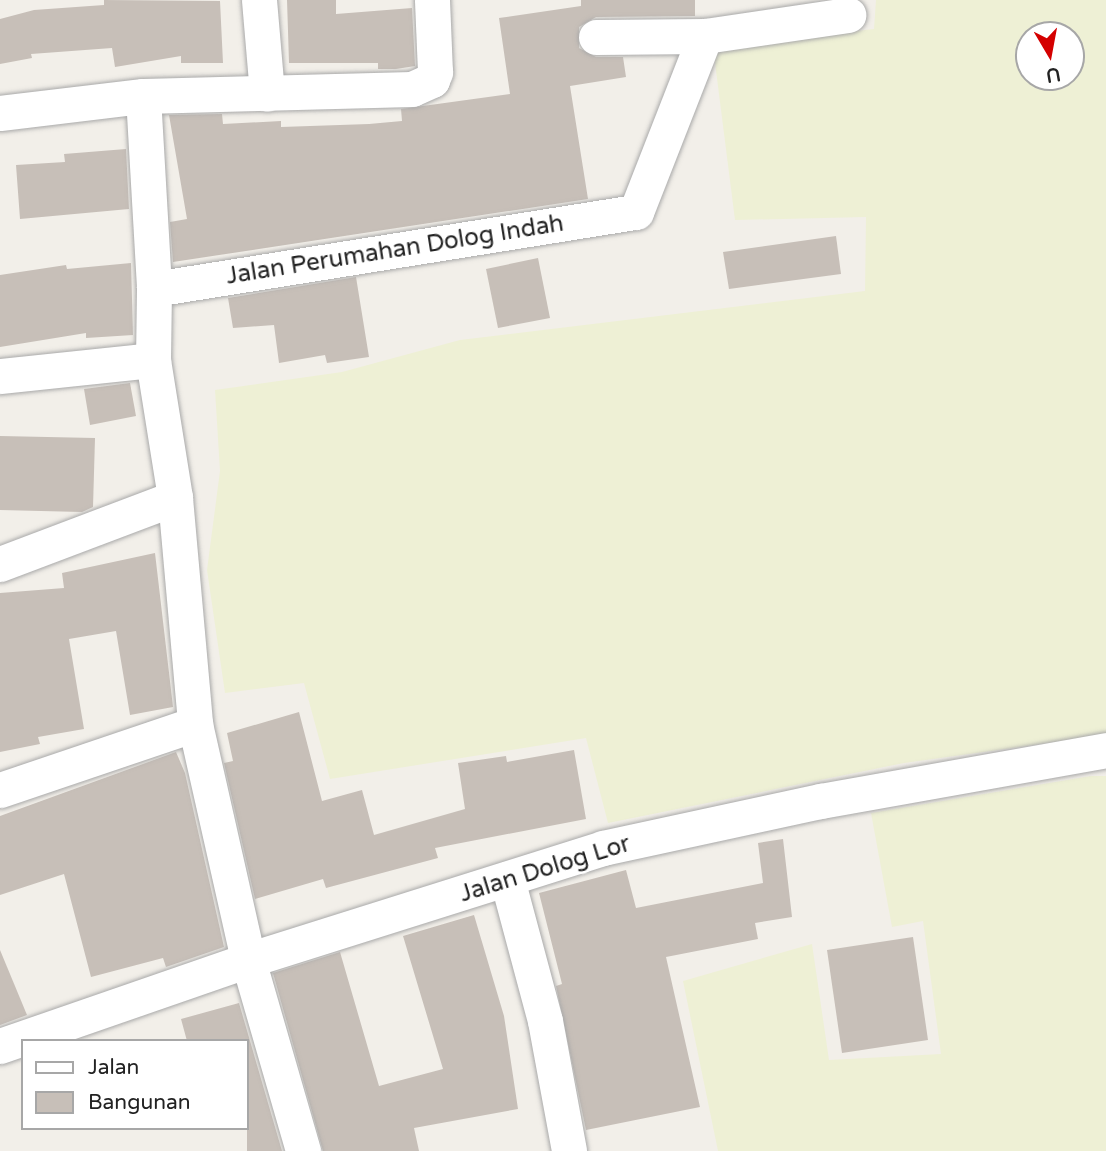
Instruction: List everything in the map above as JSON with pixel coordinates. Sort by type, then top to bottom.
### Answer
[{"type":"street","points":[[259,0],[267,94]]},
{"type":"street","points":[[0,113],[143,96],[267,94],[423,86],[435,72],[432,0]]},
{"type":"street","points":[[596,37],[705,36],[768,14],[848,15]]},
{"type":"street","name":"Jalan Perumahan Dolog Indah","points":[[154,289],[636,212],[705,36]]},
{"type":"street","points":[[143,96],[154,289],[153,360],[175,498],[195,724],[248,960],[303,1151]]},
{"type":"street","points":[[0,376],[153,360]]},
{"type":"street","points":[[0,564],[175,498]]},
{"type":"street","points":[[0,790],[195,724]]},
{"type":"street","name":"Jalan Dolog Lor","points":[[0,1046],[248,960],[603,848],[807,804],[1106,750]]},
{"type":"street","points":[[507,879],[545,1021],[569,1151]]},
{"type":"green space","points":[[876,0],[1106,0],[1106,735],[904,763],[608,823],[586,738],[330,779],[304,683],[225,693],[207,570],[220,471],[215,390],[342,372],[460,340],[865,291],[866,217],[735,220],[713,47],[874,29]]},
{"type":"green space","points":[[1091,776],[1106,776],[1106,1151],[718,1151],[683,981],[812,944],[829,1060],[941,1054],[923,921],[892,927],[871,813]]},
{"type":"building","points":[[104,0],[220,1],[223,63],[181,63],[181,56],[115,67],[112,48],[31,54],[32,58],[0,64],[0,19],[34,10],[104,5]]},
{"type":"building","points":[[287,0],[336,0],[336,14],[412,8],[415,66],[378,69],[378,63],[289,63]]},
{"type":"building","points":[[581,0],[695,0],[695,16],[596,17],[579,27],[579,48],[596,57],[623,57],[626,77],[570,86],[588,199],[173,262],[170,222],[187,219],[169,115],[222,114],[223,124],[281,121],[281,127],[369,124],[402,121],[401,109],[510,94],[499,18],[581,6]]},
{"type":"building","points":[[126,149],[129,209],[20,219],[16,165],[65,162],[64,154]]},
{"type":"building","points":[[836,236],[841,274],[729,289],[723,252]]},
{"type":"building","points":[[538,258],[550,318],[498,328],[486,269]]},
{"type":"building","points":[[131,263],[133,335],[86,338],[86,333],[0,347],[0,275],[66,265],[67,269]]},
{"type":"building","points":[[356,277],[369,357],[327,363],[325,355],[279,363],[274,325],[233,328],[228,298]]},
{"type":"building","points":[[130,383],[136,416],[90,425],[84,389]]},
{"type":"building","points":[[0,436],[95,438],[93,507],[82,512],[0,510]]},
{"type":"building","points":[[155,553],[173,707],[130,715],[116,631],[69,639],[84,729],[38,737],[40,744],[0,752],[0,593],[64,588],[62,573]]},
{"type":"building","points":[[299,712],[322,801],[362,790],[374,835],[465,809],[458,763],[506,756],[507,762],[574,750],[586,819],[435,848],[438,858],[326,888],[323,879],[255,899],[224,763],[233,761],[227,733]]},
{"type":"building","points":[[176,752],[185,773],[224,947],[166,967],[163,958],[91,977],[64,874],[0,895],[0,816]]},
{"type":"building","points":[[783,839],[792,917],[755,923],[758,939],[666,957],[700,1107],[586,1130],[556,986],[562,984],[539,893],[626,870],[636,908],[763,883],[758,843]]},
{"type":"building","points":[[474,915],[504,1016],[518,1109],[414,1128],[419,1151],[323,1151],[273,973],[340,952],[379,1086],[443,1069],[403,936]]},
{"type":"building","points":[[913,937],[928,1040],[842,1053],[827,950]]},
{"type":"building","points":[[0,950],[27,1015],[0,1025]]},
{"type":"building","points":[[239,1003],[282,1151],[247,1151],[248,1039],[186,1039],[181,1019]]}]
